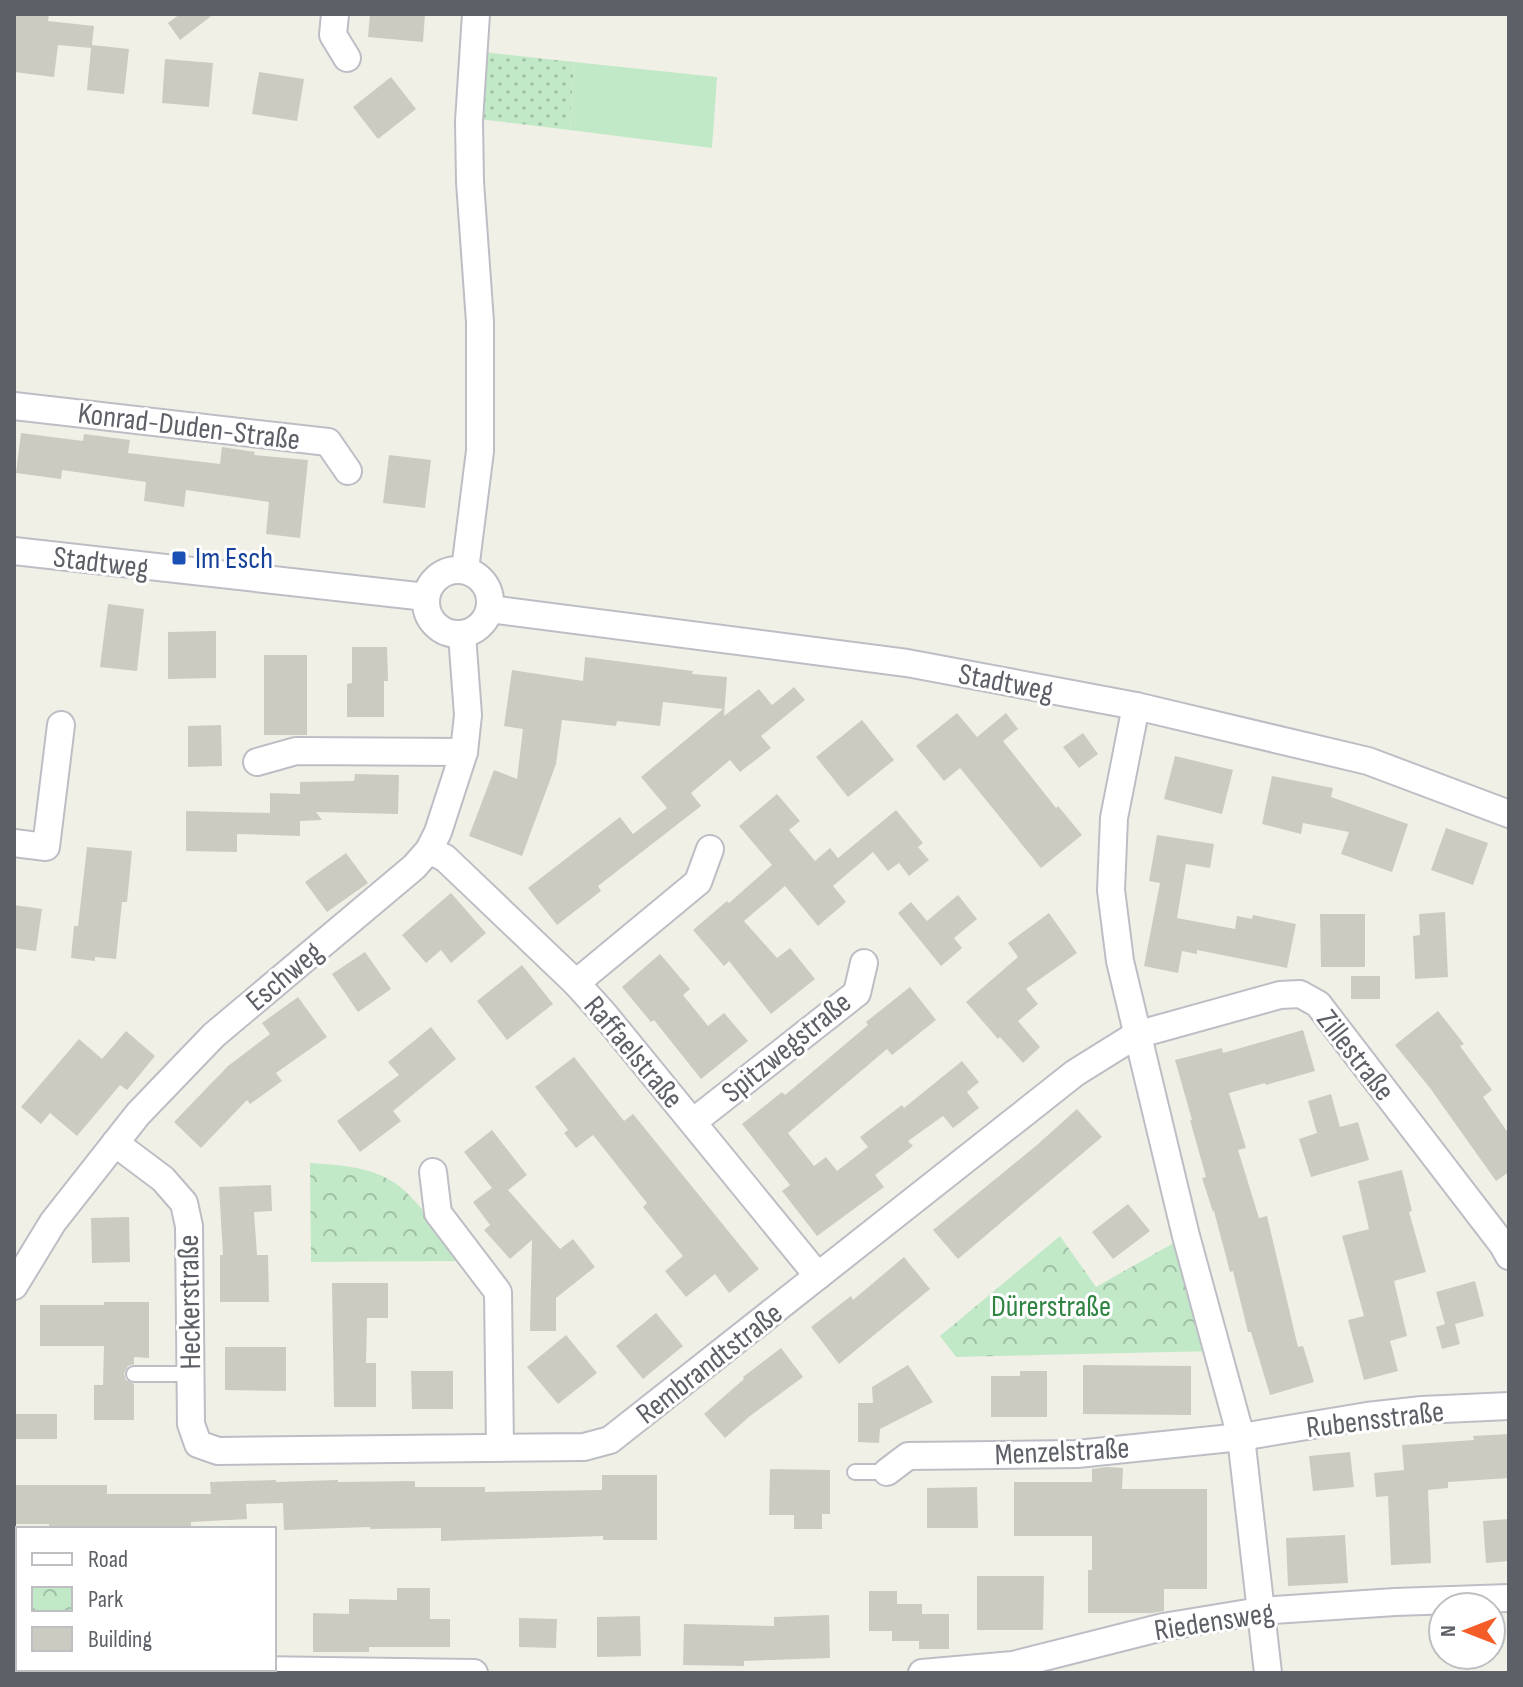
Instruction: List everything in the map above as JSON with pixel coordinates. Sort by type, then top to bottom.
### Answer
[{"type":"street","points":[[335,14],[333,35],[347,58]]},
{"type":"street","points":[[465,570],[480,451],[480,322],[469,121],[476,14]]},
{"type":"street","name":"Konrad-Duden-Straße","points":[[14,406],[328,442],[348,471]]},
{"type":"street","name":"Stadtweg","points":[[14,551],[426,597]]},
{"type":"street","points":[[454,570],[465,570],[483,580],[491,599],[490,609],[486,619],[472,632],[452,634],[435,625],[426,607],[426,597],[435,579],[454,570]]},
{"type":"street","name":"Stadtweg","points":[[490,609],[907,663],[1136,706],[1368,761],[1509,814]]},
{"type":"street","name":"Eschweg","points":[[14,1286],[53,1222],[115,1143],[138,1114],[211,1037],[414,867],[429,850],[438,832],[464,752],[468,715],[462,635]]},
{"type":"street","points":[[1136,706],[1114,818],[1111,890],[1120,961],[1186,1236],[1241,1437],[1268,1673]]},
{"type":"street","points":[[14,843],[46,847],[61,725]]},
{"type":"street","points":[[257,762],[296,751],[464,752]]},
{"type":"street","points":[[576,983],[698,882],[710,849]]},
{"type":"street","name":"Raffaelstraße","points":[[429,850],[445,858],[576,983],[818,1276]]},
{"type":"street","name":"Spitzwegstraße","points":[[693,1122],[857,993],[864,963]]},
{"type":"street","name":"Zillestraße","points":[[1136,1035],[1280,995],[1300,994],[1318,1004],[1509,1256]]},
{"type":"street","name":"Rembrandtstraße","points":[[198,1444],[218,1451],[584,1447],[610,1440],[1075,1073],[1136,1035]]},
{"type":"street","name":"Heckerstraße","points":[[115,1143],[163,1179],[184,1203],[189,1226],[191,1424],[198,1444]]},
{"type":"street","points":[[433,1172],[438,1213],[498,1292],[500,1447]]},
{"type":"street","name":"Rubensstraße","points":[[1241,1437],[1367,1416],[1509,1406]]},
{"type":"street","name":"Menzelstraße","points":[[887,1472],[908,1456],[1077,1454],[1241,1437]]},
{"type":"street","name":"Riedensweg","points":[[922,1673],[1013,1665],[1163,1627],[1260,1611],[1509,1598]]},
{"type":"street","points":[[276,1670],[474,1673]]},
{"type":"lane","points":[[134,1374],[190,1374]]},
{"type":"lane","points":[[855,1472],[887,1472]]},
{"type":"green space","points":[[473,51],[574,62],[570,130],[478,119]]},
{"type":"green space","points":[[574,62],[717,77],[712,148],[570,130]]},
{"type":"green space","points":[[310,1163],[361,1169],[390,1180],[419,1205],[461,1261],[311,1262]]},
{"type":"green space","name":"Dürerstraße","points":[[1060,1236],[1096,1287],[1186,1236],[1216,1351],[956,1357],[940,1336]]},
{"type":"building","points":[[15,14],[49,14],[48,21],[94,26],[92,45],[129,49],[124,94],[87,90],[91,48],[58,45],[54,77],[14,72]]},
{"type":"building","points":[[180,14],[214,14],[180,40],[168,23]]},
{"type":"building","points":[[370,14],[425,14],[423,42],[368,37]]},
{"type":"building","points":[[165,59],[213,63],[209,107],[162,103]]},
{"type":"building","points":[[259,72],[304,79],[297,121],[252,114]]},
{"type":"building","points":[[391,77],[416,109],[378,139],[353,107]]},
{"type":"building","points":[[21,433],[83,441],[84,434],[130,440],[128,453],[220,464],[222,447],[255,452],[254,455],[308,460],[300,538],[266,534],[269,502],[186,490],[184,507],[144,501],[146,482],[62,470],[61,479],[16,473]]},
{"type":"building","points":[[389,455],[431,460],[425,508],[383,503]]},
{"type":"building","points":[[108,604],[144,609],[137,671],[100,667]]},
{"type":"building","points":[[216,631],[216,678],[168,679],[168,632]]},
{"type":"building","points":[[352,647],[387,647],[388,681],[384,681],[384,717],[347,717],[347,684],[352,683]]},
{"type":"building","points":[[264,655],[307,655],[307,735],[264,735]]},
{"type":"building","points":[[585,657],[727,677],[724,716],[759,689],[772,705],[794,687],[805,700],[761,736],[771,748],[740,772],[730,760],[691,793],[701,806],[598,886],[601,891],[557,925],[528,888],[620,817],[633,834],[667,808],[641,777],[723,709],[663,702],[660,726],[617,721],[616,726],[562,720],[556,764],[522,856],[469,836],[494,770],[517,779],[523,729],[504,726],[512,670],[583,681]]},
{"type":"building","points":[[957,713],[977,737],[1006,713],[1018,729],[1003,741],[1056,808],[1058,806],[1082,835],[1041,868],[960,768],[944,781],[916,746]]},
{"type":"building","points":[[862,720],[894,760],[848,797],[816,757]]},
{"type":"building","points":[[221,725],[222,766],[188,767],[188,726]]},
{"type":"building","points":[[1083,733],[1098,754],[1079,768],[1063,747]]},
{"type":"building","points":[[1175,756],[1233,770],[1222,814],[1164,799]]},
{"type":"building","points":[[355,774],[399,775],[398,814],[316,812],[322,820],[300,821],[300,836],[237,834],[237,852],[186,851],[186,811],[270,813],[270,793],[300,794],[300,782],[354,781]]},
{"type":"building","points":[[1272,776],[1333,788],[1331,797],[1408,824],[1392,872],[1341,854],[1349,832],[1303,823],[1301,834],[1262,824]]},
{"type":"building","points":[[777,794],[800,821],[789,830],[815,861],[830,848],[838,858],[896,810],[923,843],[918,847],[929,860],[909,876],[899,863],[888,871],[873,852],[833,886],[846,902],[818,926],[785,886],[744,921],[777,958],[790,948],[815,979],[771,1014],[729,961],[724,966],[693,930],[772,865],[739,826]]},
{"type":"building","points":[[1446,828],[1488,843],[1473,885],[1431,870]]},
{"type":"building","points":[[1157,835],[1214,844],[1210,868],[1186,864],[1177,918],[1235,929],[1237,916],[1252,919],[1253,915],[1296,924],[1287,968],[1197,950],[1197,954],[1182,951],[1178,973],[1144,966],[1160,883],[1149,881]]},
{"type":"building","points":[[87,847],[132,851],[127,902],[122,902],[116,959],[95,957],[95,961],[71,958]]},
{"type":"building","points":[[346,853],[368,883],[327,912],[305,882]]},
{"type":"building","points":[[451,893],[486,933],[451,963],[441,950],[426,963],[402,935]]},
{"type":"building","points":[[958,895],[977,919],[954,938],[962,948],[941,966],[898,913],[911,902],[927,921]]},
{"type":"building","points":[[14,905],[42,909],[36,951],[14,948]]},
{"type":"building","points":[[1445,912],[1448,977],[1415,979],[1413,936],[1420,935],[1419,914]]},
{"type":"building","points":[[1049,913],[1077,953],[1026,989],[1038,1004],[1018,1021],[1040,1047],[1023,1063],[966,1002],[1018,957],[1008,943]]},
{"type":"building","points":[[1320,914],[1365,914],[1365,967],[1321,967]]},
{"type":"building","points":[[365,952],[391,989],[358,1012],[332,974]]},
{"type":"building","points":[[660,954],[690,989],[683,995],[708,1026],[724,1013],[748,1041],[701,1079],[654,1020],[651,1022],[622,987]]},
{"type":"building","points":[[522,965],[553,1004],[507,1040],[477,1001]]},
{"type":"building","points":[[1351,976],[1380,976],[1380,999],[1351,999]]},
{"type":"building","points":[[910,987],[936,1020],[892,1055],[887,1049],[788,1133],[814,1166],[826,1157],[837,1171],[868,1147],[860,1137],[902,1105],[904,1108],[962,1061],[979,1082],[967,1092],[979,1108],[953,1128],[943,1116],[908,1141],[913,1146],[875,1175],[884,1187],[817,1236],[782,1191],[790,1185],[742,1124],[782,1092],[785,1095]]},
{"type":"building","points":[[298,997],[327,1037],[276,1073],[282,1081],[250,1104],[247,1100],[201,1148],[174,1122],[228,1066],[270,1034],[262,1023]]},
{"type":"building","points":[[1438,1011],[1464,1044],[1460,1046],[1492,1090],[1483,1097],[1509,1134],[1509,1172],[1496,1181],[1430,1088],[1395,1045]]},
{"type":"building","points":[[431,1027],[456,1059],[393,1111],[401,1121],[360,1152],[337,1121],[399,1075],[388,1062]]},
{"type":"building","points":[[1303,1030],[1315,1071],[1229,1093],[1246,1148],[1238,1150],[1259,1218],[1267,1216],[1298,1347],[1303,1346],[1314,1382],[1270,1395],[1202,1178],[1206,1177],[1175,1060],[1222,1048],[1223,1053]]},
{"type":"building","points":[[126,1031],[155,1056],[127,1090],[120,1085],[77,1136],[50,1113],[41,1124],[21,1107],[79,1039],[102,1059]]},
{"type":"building","points":[[574,1057],[624,1121],[633,1114],[759,1269],[729,1293],[715,1274],[686,1297],[665,1271],[683,1256],[643,1207],[647,1203],[593,1135],[576,1148],[564,1133],[568,1130],[535,1087]]},
{"type":"building","points":[[1331,1094],[1340,1127],[1358,1122],[1369,1160],[1311,1177],[1299,1139],[1317,1133],[1308,1101]]},
{"type":"building","points":[[1077,1109],[1102,1137],[958,1259],[933,1230]]},
{"type":"building","points":[[492,1130],[527,1175],[508,1190],[560,1249],[573,1239],[595,1267],[556,1298],[556,1331],[530,1331],[532,1240],[510,1259],[484,1230],[490,1225],[473,1202],[492,1188],[464,1152]]},
{"type":"building","points":[[1402,1170],[1412,1211],[1409,1212],[1426,1272],[1394,1281],[1407,1336],[1390,1341],[1398,1371],[1364,1380],[1348,1320],[1364,1316],[1342,1236],[1369,1229],[1358,1181]]},
{"type":"building","points":[[271,1185],[272,1211],[254,1212],[257,1255],[268,1255],[269,1302],[220,1302],[220,1255],[223,1255],[219,1187]]},
{"type":"building","points":[[1128,1204],[1150,1231],[1113,1259],[1092,1232]]},
{"type":"building","points":[[129,1217],[130,1262],[92,1263],[91,1218]]},
{"type":"building","points":[[904,1257],[930,1289],[839,1364],[811,1327],[851,1296],[853,1300]]},
{"type":"building","points":[[1475,1281],[1484,1316],[1455,1324],[1460,1344],[1442,1349],[1436,1327],[1445,1324],[1436,1292]]},
{"type":"building","points":[[332,1283],[388,1283],[388,1318],[367,1318],[366,1363],[376,1363],[376,1407],[334,1407]]},
{"type":"building","points":[[104,1302],[149,1302],[149,1358],[134,1357],[134,1364],[128,1366],[124,1373],[126,1380],[134,1384],[134,1420],[94,1420],[94,1385],[103,1385],[104,1346],[40,1346],[40,1305],[104,1305]]},
{"type":"building","points":[[656,1313],[683,1346],[643,1379],[616,1346]]},
{"type":"building","points":[[566,1335],[597,1373],[558,1404],[527,1367]]},
{"type":"building","points":[[225,1347],[286,1347],[286,1391],[225,1390]]},
{"type":"building","points":[[781,1348],[803,1377],[725,1438],[704,1414],[743,1377]]},
{"type":"building","points":[[908,1365],[933,1402],[880,1429],[879,1443],[858,1442],[858,1403],[873,1403],[872,1387]]},
{"type":"building","points":[[1083,1365],[1191,1366],[1191,1415],[1083,1414]]},
{"type":"building","points":[[411,1371],[453,1371],[453,1409],[412,1409]]},
{"type":"building","points":[[1020,1371],[1047,1371],[1047,1417],[991,1417],[991,1376],[1020,1376]]},
{"type":"building","points":[[14,1414],[57,1414],[57,1439],[14,1439]]},
{"type":"building","points":[[1509,1434],[1509,1478],[1448,1482],[1448,1488],[1428,1490],[1431,1563],[1391,1565],[1388,1496],[1376,1497],[1374,1473],[1404,1470],[1402,1445]]},
{"type":"building","points":[[1350,1452],[1354,1487],[1313,1491],[1309,1456]]},
{"type":"building","points":[[1123,1468],[1122,1489],[1207,1489],[1207,1589],[1164,1589],[1164,1611],[1088,1613],[1092,1536],[1014,1536],[1014,1482],[1092,1482],[1092,1469]]},
{"type":"building","points":[[770,1469],[830,1470],[830,1514],[822,1514],[822,1529],[794,1529],[794,1515],[769,1515]]},
{"type":"building","points":[[602,1475],[657,1475],[657,1540],[603,1540],[603,1536],[441,1541],[441,1528],[284,1530],[283,1503],[246,1504],[247,1519],[191,1522],[191,1527],[49,1527],[49,1524],[14,1524],[14,1485],[107,1485],[107,1494],[211,1494],[210,1482],[276,1480],[415,1481],[415,1487],[485,1487],[485,1492],[602,1490]]},
{"type":"building","points":[[977,1487],[978,1528],[927,1528],[927,1488]]},
{"type":"building","points":[[1509,1519],[1509,1561],[1486,1563],[1483,1521]]},
{"type":"building","points":[[1345,1535],[1348,1583],[1288,1586],[1286,1538]]},
{"type":"building","points":[[977,1576],[1044,1576],[1043,1630],[977,1630]]},
{"type":"building","points":[[397,1588],[430,1588],[430,1619],[450,1619],[450,1647],[369,1647],[369,1652],[313,1652],[313,1613],[349,1614],[349,1599],[397,1600]]},
{"type":"building","points":[[869,1591],[897,1591],[897,1604],[922,1604],[922,1614],[949,1614],[949,1649],[919,1649],[919,1641],[892,1641],[892,1631],[869,1631]]},
{"type":"building","points":[[829,1615],[830,1658],[744,1661],[744,1666],[683,1665],[684,1624],[774,1626],[774,1617]]},
{"type":"building","points":[[640,1616],[641,1656],[597,1657],[597,1617]]},
{"type":"building","points":[[519,1618],[557,1619],[556,1648],[519,1647]]},
{"type":"place","name":"Im Esch","points":[[179,558]]}]
